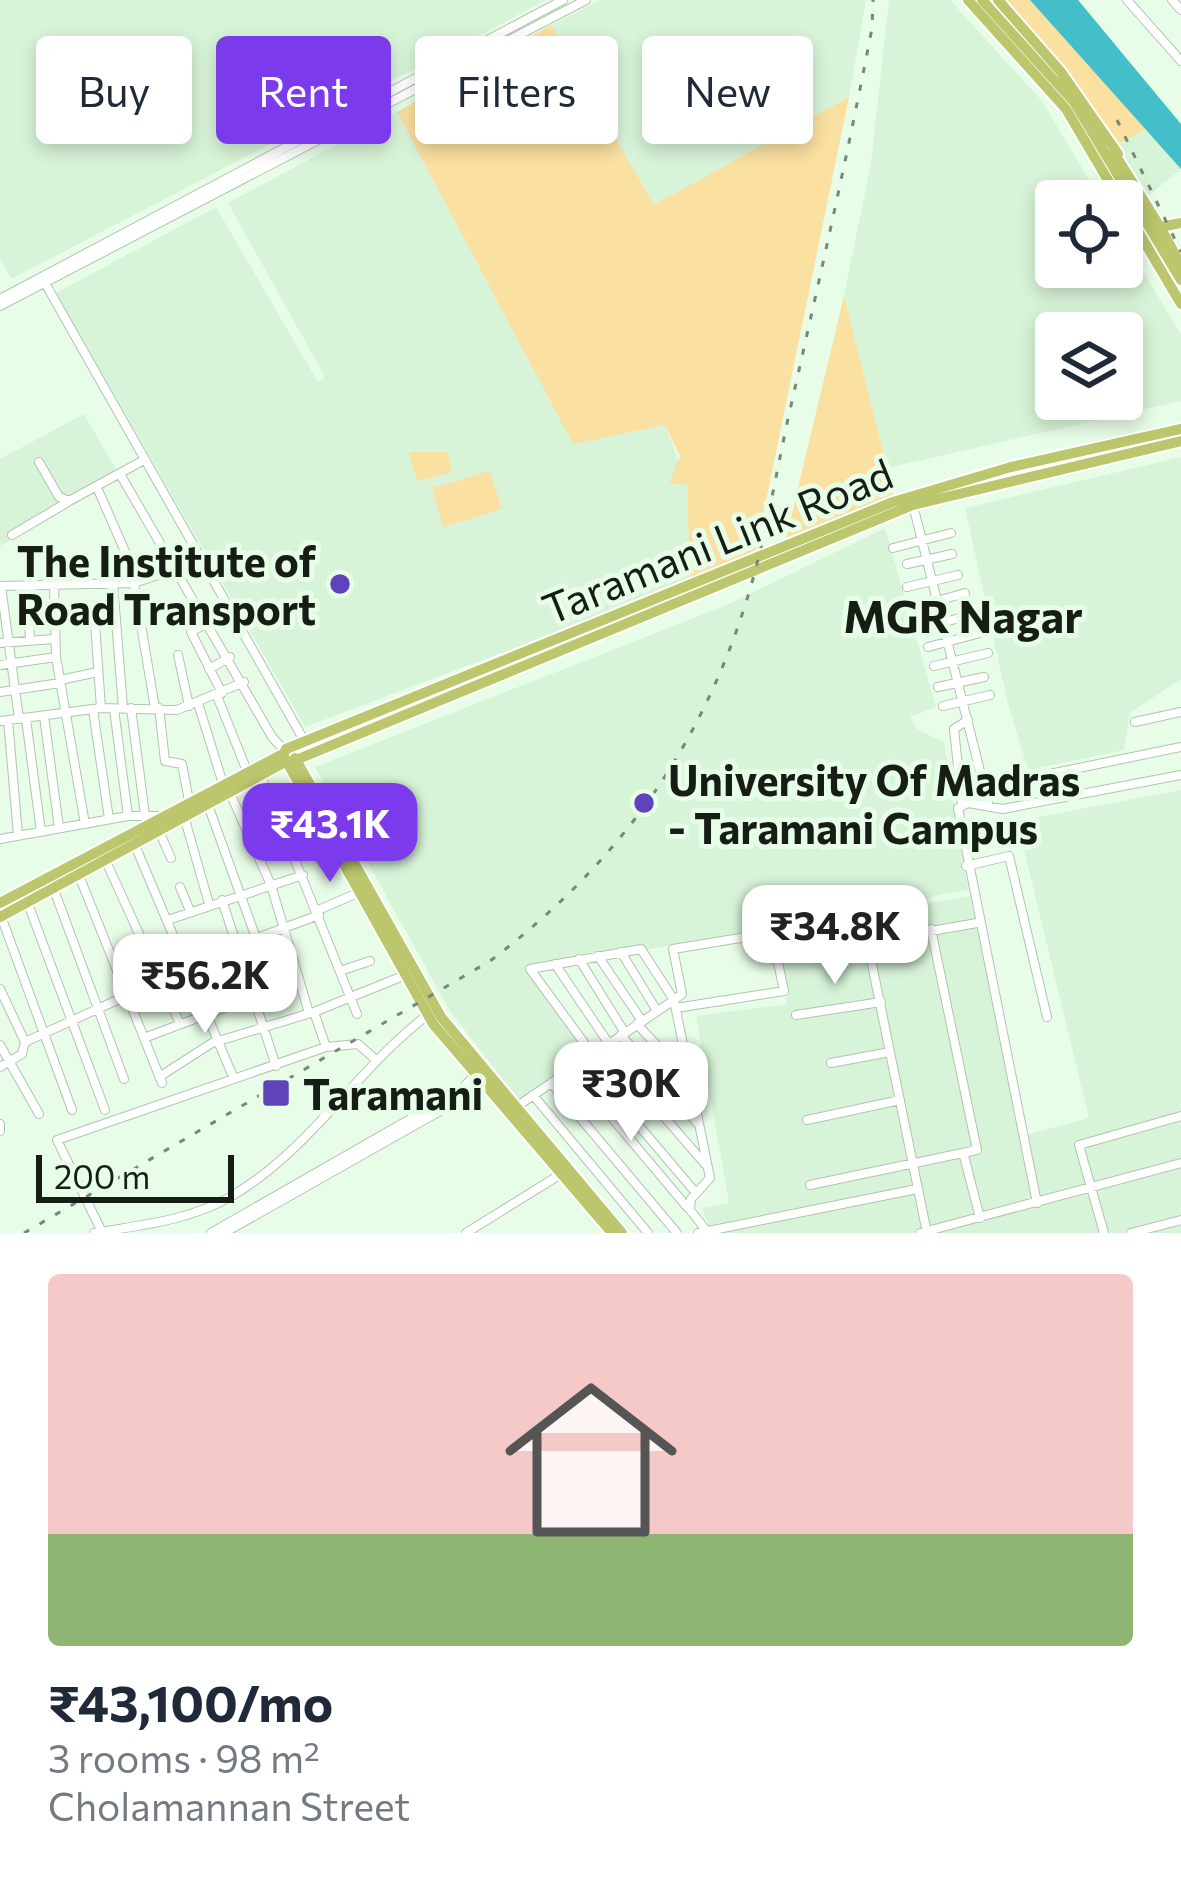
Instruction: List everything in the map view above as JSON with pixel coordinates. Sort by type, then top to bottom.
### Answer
[{"type":"main road","points":[[968,0],[1066,109],[1181,304]]},
{"type":"main road","points":[[982,0],[1074,102],[1112,152],[1181,280]]},
{"type":"main road","points":[[998,0],[1061,72],[1181,265]]},
{"type":"main road","points":[[1160,227],[1181,223]]},
{"type":"main road","name":"Taramani Link Road","points":[[288,756],[893,502],[1011,467],[1181,429]]},
{"type":"main road","name":"Taramani Link Road","points":[[308,746],[512,674],[913,505],[1181,441]]},
{"type":"main road","points":[[2,897],[159,823],[184,816],[208,804],[247,771],[288,756]]},
{"type":"main road","points":[[0,917],[134,842],[189,800],[261,776],[288,756]]},
{"type":"main road","points":[[288,756],[403,976],[612,1233]]},
{"type":"main road","points":[[288,756],[432,1012],[491,1090],[622,1233]]},
{"type":"street","points":[[0,302],[563,0]]},
{"type":"street","points":[[43,279],[586,0]]},
{"type":"street","points":[[1172,0],[1181,10]]},
{"type":"street","points":[[1131,1],[1181,61]]},
{"type":"street","points":[[43,279],[308,746]]},
{"type":"street","points":[[12,535],[144,460]]},
{"type":"street","points":[[39,461],[59,497],[69,501]]},
{"type":"street","points":[[120,474],[179,568],[272,737],[288,756]]},
{"type":"street","points":[[99,492],[136,581],[164,760],[183,766],[189,800]]},
{"type":"street","points":[[913,505],[988,807]]},
{"type":"street","points":[[893,548],[950,533]]},
{"type":"street","points":[[907,564],[952,554]]},
{"type":"street","points":[[18,835],[15,689],[5,643],[1,586],[136,581],[179,568]]},
{"type":"street","points":[[907,587],[958,574]]},
{"type":"street","points":[[112,583],[128,816]]},
{"type":"street","points":[[53,585],[56,657],[85,824]]},
{"type":"street","points":[[27,586],[30,640]]},
{"type":"street","points":[[916,607],[965,593]]},
{"type":"street","points":[[94,609],[97,709],[109,819]]},
{"type":"street","points":[[922,628],[970,614]]},
{"type":"street","points":[[210,622],[191,632],[247,771]]},
{"type":"street","points":[[928,647],[984,632]]},
{"type":"street","points":[[5,643],[55,639]]},
{"type":"street","points":[[934,666],[988,653]]},
{"type":"street","points":[[178,655],[227,788],[271,885],[326,1046]]},
{"type":"street","points":[[0,665],[56,657]]},
{"type":"street","points":[[209,669],[230,657]]},
{"type":"street","points":[[0,692],[98,672]]},
{"type":"street","points":[[938,686],[984,677]]},
{"type":"street","points":[[13,720],[194,704],[244,682]]},
{"type":"street","points":[[943,706],[990,695]]},
{"type":"street","points":[[123,708],[145,815]]},
{"type":"street","points":[[1135,722],[1181,712]]},
{"type":"street","points":[[44,716],[59,828]]},
{"type":"street","points":[[13,720],[41,832]]},
{"type":"street","points":[[968,720],[954,729],[962,805],[956,816],[1037,1203]]},
{"type":"street","points":[[986,787],[1181,747]]},
{"type":"street","points":[[958,776],[981,772]]},
{"type":"street","points":[[962,805],[1003,809],[1181,775]]},
{"type":"street","points":[[261,776],[357,1015]]},
{"type":"street","points":[[208,804],[256,938]]},
{"type":"street","points":[[0,839],[145,815],[159,823],[170,858]]},
{"type":"street","points":[[184,816],[209,904]]},
{"type":"street","points":[[962,844],[1001,836]]},
{"type":"street","points":[[134,842],[234,1079]]},
{"type":"street","points":[[966,866],[1009,856],[1046,1017]]},
{"type":"street","points":[[104,858],[180,1024]]},
{"type":"street","points":[[78,872],[160,1080],[216,1043],[311,1013],[403,976]]},
{"type":"street","points":[[168,920],[304,875]]},
{"type":"street","points":[[53,887],[124,1079]]},
{"type":"street","points":[[180,887],[190,911]]},
{"type":"street","points":[[0,1067],[41,1031],[360,892]]},
{"type":"street","points":[[222,900],[276,1066]]},
{"type":"street","points":[[28,902],[105,1110]]},
{"type":"street","points":[[0,917],[72,1110]]},
{"type":"street","points":[[777,958],[977,923]]},
{"type":"street","points":[[809,1185],[964,1156],[977,1148],[931,929]]},
{"type":"street","points":[[512,1111],[657,1011],[675,1004],[784,991],[771,933],[673,950],[682,993],[675,1004]]},
{"type":"street","points":[[867,940],[925,1232],[1181,1162]]},
{"type":"street","points":[[690,1210],[696,1193],[710,1182],[703,1129],[675,1004],[641,949],[530,969],[589,1058],[696,1193]]},
{"type":"street","points":[[621,952],[657,1011]]},
{"type":"street","points":[[598,956],[640,1023],[695,1088]]},
{"type":"street","points":[[579,959],[623,1034],[703,1129]]},
{"type":"street","points":[[340,971],[370,961]]},
{"type":"street","points":[[555,964],[607,1046],[709,1168]]},
{"type":"street","points":[[197,987],[246,969]]},
{"type":"street","points":[[0,988],[25,1042]]},
{"type":"street","points":[[144,1038],[253,997]]},
{"type":"street","points":[[796,1015],[881,1002]]},
{"type":"street","points":[[376,1060],[358,1044],[326,1046],[57,1140],[98,1232],[189,1215],[230,1196],[305,1135],[376,1060],[432,1012]]},
{"type":"street","points":[[0,1045],[39,1114]]},
{"type":"street","points":[[831,1063],[890,1052]]},
{"type":"street","points":[[572,1070],[690,1210],[702,1232],[917,1189]]},
{"type":"street","points":[[212,1233],[459,1091],[477,1073]]},
{"type":"street","points":[[551,1083],[677,1233]]},
{"type":"street","points":[[224,1233],[465,1096],[491,1090]]},
{"type":"street","points":[[533,1095],[648,1233]]},
{"type":"street","points":[[807,1120],[900,1100]]},
{"type":"street","points":[[1104,1233],[1079,1145],[1181,1116]]},
{"type":"street","points":[[964,1156],[980,1218]]},
{"type":"street","points":[[466,1233],[561,1174]]},
{"type":"street","points":[[1131,1233],[1181,1220]]},
{"type":"shaded area","points":[[0,0],[547,0],[478,36],[415,36],[415,69],[391,81],[391,36],[216,36],[216,144],[270,144],[11,279],[0,258]]},
{"type":"shaded area","points":[[600,0],[866,0],[849,97],[813,117],[813,36],[642,36],[642,144],[764,144],[654,205],[618,142],[618,36],[557,36],[551,25]]},
{"type":"shaded area","points":[[889,0],[950,0],[1042,101],[1089,180],[1035,180],[1035,288],[1143,288],[1143,271],[1181,335],[1181,401],[1143,410],[1143,312],[1035,312],[1035,420],[1098,420],[887,468],[844,296],[871,163]]},
{"type":"shaded area","points":[[1004,0],[1030,0],[1146,129],[1117,145],[1077,87]]},
{"type":"shaded area","points":[[551,25],[557,36],[532,36]]},
{"type":"shaded area","points":[[849,97],[755,554],[690,582],[687,485],[669,483],[680,456],[665,425],[573,444],[397,112],[415,102],[415,144],[618,142],[654,205],[764,144],[813,144],[813,117]]},
{"type":"shaded area","points":[[397,112],[573,443],[665,425],[687,484],[690,582],[305,727],[56,293],[216,207],[318,382],[325,377],[228,203],[338,144],[391,144],[391,115]]},
{"type":"shaded area","points":[[1146,129],[1181,169],[1147,197],[1143,180],[1137,180],[1117,145]]},
{"type":"shaded area","points":[[844,296],[894,496],[785,542]]},
{"type":"shaded area","points":[[84,414],[121,478],[0,546],[0,459]]},
{"type":"shaded area","points":[[409,452],[447,452],[452,472],[417,481]]},
{"type":"shaded area","points":[[1181,457],[1181,679],[1130,713],[1124,750],[1028,770],[1008,704],[965,508]]},
{"type":"shaded area","points":[[490,471],[502,509],[443,527],[432,488]]},
{"type":"shaded area","name":"University Of Madras - Taramani Campus","points":[[885,528],[936,707],[910,717],[918,730],[944,742],[968,890],[532,971],[588,1059],[521,1103],[450,1011],[315,767],[727,605]]},
{"type":"shaded area","points":[[1181,790],[1181,1233],[712,1233],[702,1208],[729,1203],[696,1016],[787,1004],[773,929],[970,896],[1025,1135],[1089,1118],[1017,821]]},
{"type":"water","points":[[1030,0],[1078,0],[1181,124],[1181,169]]},
{"type":"railway","points":[[24,1233],[490,961],[577,885],[649,800],[706,704],[755,572],[853,122],[873,0]]},
{"type":"railway","points":[[1117,120],[1181,252]]},
{"type":"place","name":"The Institute of Road Transport","points":[[340,584]]},
{"type":"place","name":"University Of Madras - Taramani Campus","points":[[644,803]]},
{"type":"place","name":"Taramani","points":[[276,1093]]},
{"type":"district","name":"MGR Nagar","points":[[963,614]]}]
